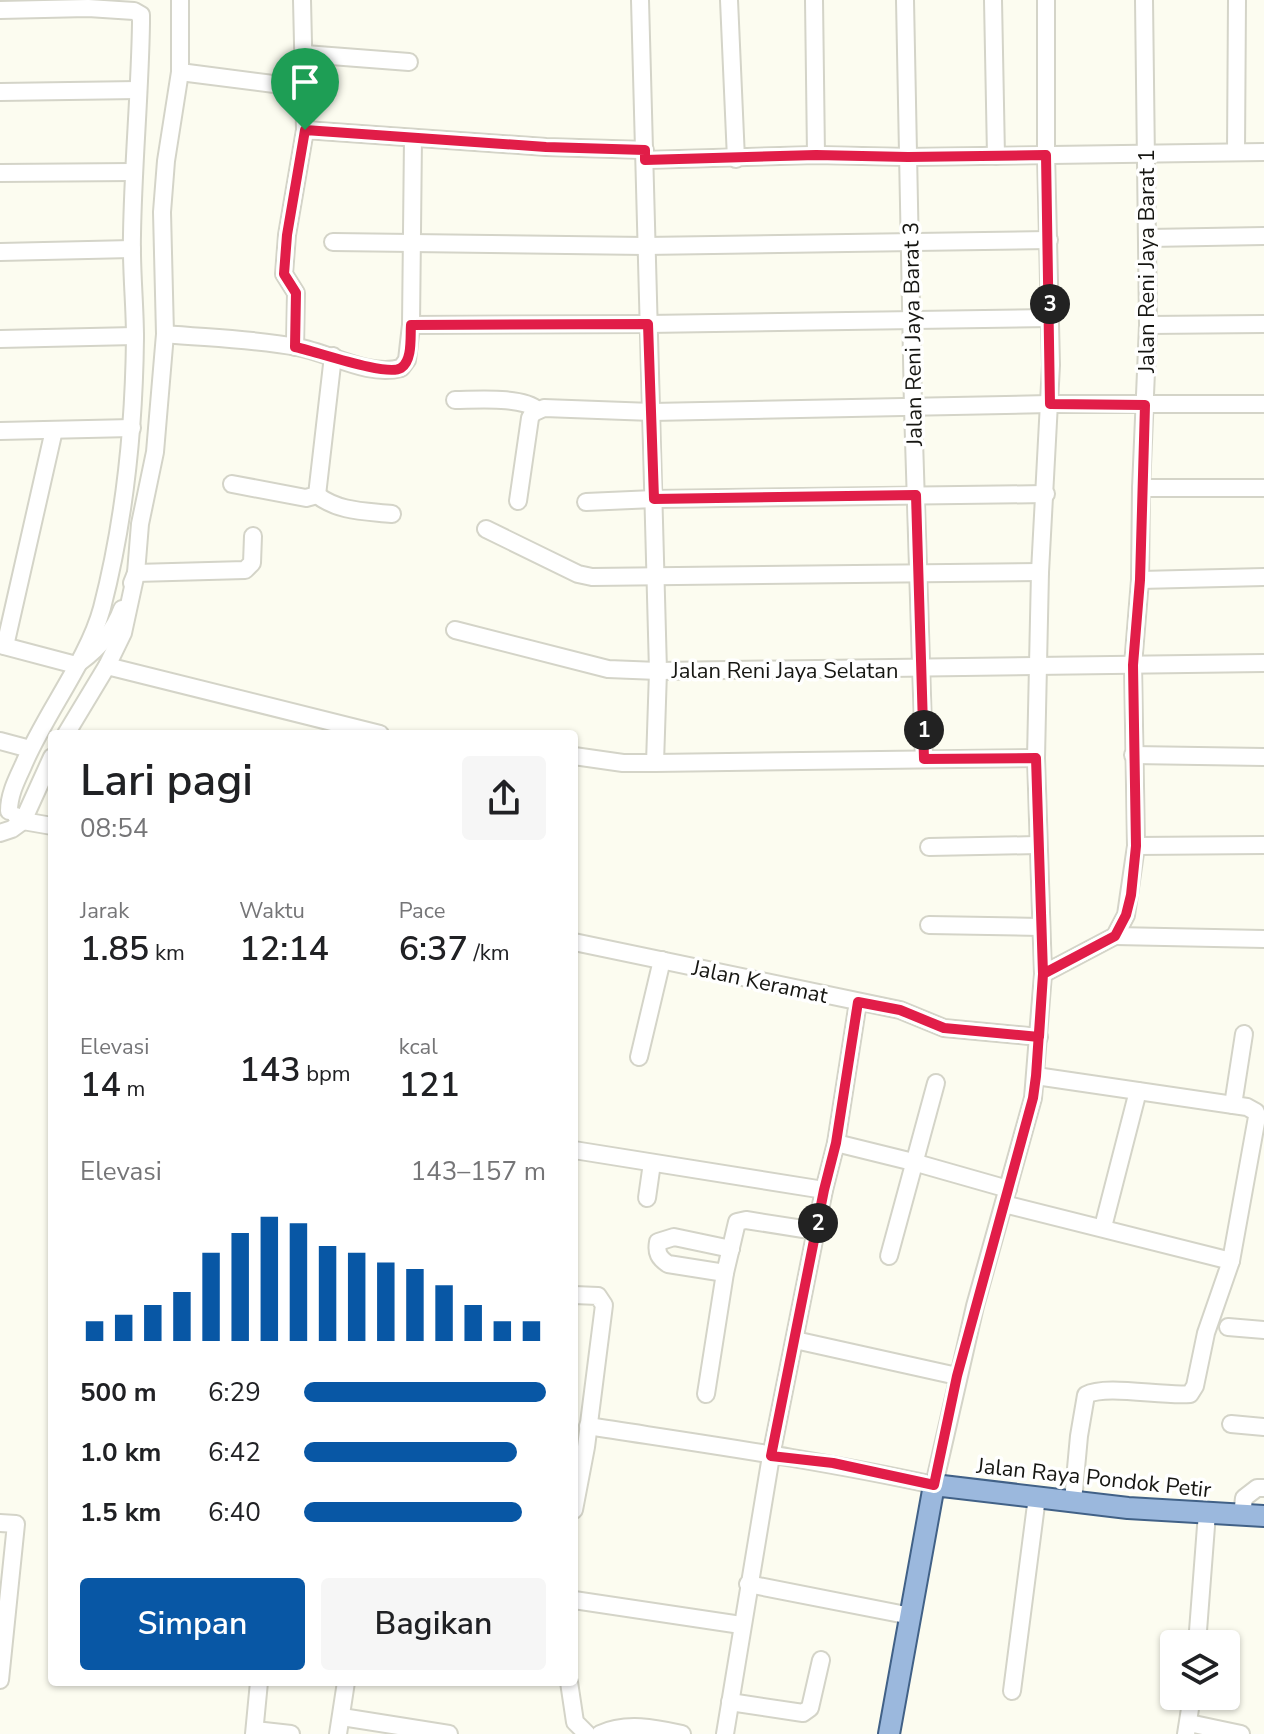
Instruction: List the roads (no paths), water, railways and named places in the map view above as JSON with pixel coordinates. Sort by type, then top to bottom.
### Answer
[{"type":"main road","name":"Jalan Raya Pondok Petir","points":[[934,1485],[1128,1508],[1264,1516]]},
{"type":"main road","points":[[889,1734],[934,1485]]},
{"type":"street","points":[[68,730],[123,633],[155,452],[165,334],[162,212],[166,161],[180,72],[180,0]]},
{"type":"street","points":[[295,347],[296,293],[284,274],[287,235],[305,130],[302,0]]},
{"type":"street","points":[[640,0],[658,671],[655,763]]},
{"type":"street","points":[[729,0],[736,159]]},
{"type":"street","points":[[814,0],[816,155]]},
{"type":"street","name":"Jalan Reni Jaya Barat 3","points":[[905,0],[924,759]]},
{"type":"street","points":[[993,0],[996,156]]},
{"type":"street","points":[[588,1426],[833,1463],[934,1485],[957,1376],[1033,1098],[1039,1037],[1043,974],[1037,845],[1037,666],[1050,404],[1046,0]]},
{"type":"street","name":"Jalan Reni Jaya Barat 1","points":[[1115,936],[1126,915],[1136,846],[1133,665],[1140,580],[1149,238],[1144,0]]},
{"type":"street","points":[[1236,152],[1237,0]]},
{"type":"street","points":[[0,10],[88,8],[134,11],[141,15],[133,172],[135,336],[132,428],[125,496],[101,612],[30,749],[9,798],[12,829],[0,833]]},
{"type":"street","points":[[305,54],[409,62]]},
{"type":"street","points":[[180,72],[305,88]]},
{"type":"street","points":[[0,92],[138,90]]},
{"type":"street","points":[[305,130],[736,159],[816,155],[908,157],[1264,152]]},
{"type":"street","points":[[165,334],[295,347],[361,366],[401,368],[407,360],[411,325],[413,138]]},
{"type":"street","points":[[0,173],[133,172]]},
{"type":"street","points":[[1149,238],[1264,236]]},
{"type":"street","points":[[333,242],[645,246],[1049,240]]},
{"type":"street","points":[[0,252],[132,249]]},
{"type":"street","points":[[411,325],[1050,318]]},
{"type":"street","points":[[1148,325],[1264,324]]},
{"type":"street","points":[[0,339],[135,336]]},
{"type":"street","points":[[317,495],[333,356]]},
{"type":"street","points":[[455,400],[516,402],[532,404],[538,410],[652,412],[1050,404],[1264,404]]},
{"type":"street","points":[[518,501],[530,418],[538,410]]},
{"type":"street","points":[[0,431],[132,428]]},
{"type":"street","points":[[54,430],[2,645],[76,665]]},
{"type":"street","points":[[232,484],[306,498],[317,495]]},
{"type":"street","points":[[1141,488],[1264,488]]},
{"type":"street","points":[[586,502],[1046,494]]},
{"type":"street","points":[[317,495],[330,505],[344,509],[392,514]]},
{"type":"street","points":[[486,529],[578,574],[615,578],[1040,572]]},
{"type":"street","points":[[136,573],[245,570],[252,563],[253,536]]},
{"type":"street","points":[[76,665],[97,649],[118,619],[136,573]]},
{"type":"street","points":[[1140,580],[1264,577]]},
{"type":"street","name":"Jalan Reni Jaya Selatan","points":[[455,630],[608,669],[922,669],[1264,663]]},
{"type":"street","points":[[107,666],[364,730]]},
{"type":"street","points":[[0,741],[30,749]]},
{"type":"street","points":[[1133,755],[1264,757]]},
{"type":"street","points":[[578,757],[623,763],[1036,758]]},
{"type":"street","points":[[11,815],[48,763]]},
{"type":"street","points":[[11,815],[48,825]]},
{"type":"street","points":[[929,847],[1037,845]]},
{"type":"street","points":[[1136,846],[1264,845]]},
{"type":"street","points":[[929,925],[1040,927]]},
{"type":"street","points":[[1043,974],[1115,936],[1264,939]]},
{"type":"street","name":"Jalan Keramat","points":[[578,943],[900,1010],[944,1028],[1039,1037]]},
{"type":"street","points":[[639,1057],[662,960]]},
{"type":"street","points":[[725,1734],[771,1456],[836,1143],[858,1002]]},
{"type":"street","points":[[1233,1105],[1244,1034]]},
{"type":"street","points":[[1036,1076],[1247,1107],[1256,1112],[1257,1117],[1231,1261],[1206,1333],[1195,1386],[1190,1394],[1175,1396],[1098,1391],[1086,1395],[1073,1501]]},
{"type":"street","points":[[889,1256],[936,1083]]},
{"type":"street","points":[[1103,1227],[1138,1091]]},
{"type":"street","points":[[836,1143],[913,1162],[1006,1197],[1103,1227],[1231,1261]]},
{"type":"street","points":[[578,1151],[824,1190]]},
{"type":"street","points":[[647,1198],[652,1163]]},
{"type":"street","points":[[706,1394],[725,1273],[737,1222],[816,1231]]},
{"type":"street","points":[[725,1273],[668,1264],[660,1259],[656,1250],[658,1242],[674,1237],[731,1249]]},
{"type":"street","points":[[578,1295],[598,1296],[604,1305],[578,1486]]},
{"type":"street","points":[[1228,1327],[1264,1330]]},
{"type":"street","points":[[795,1340],[957,1376]]},
{"type":"street","points":[[1231,1424],[1264,1427]]},
{"type":"street","points":[[1242,1515],[1244,1498],[1257,1488],[1264,1488]]},
{"type":"street","points":[[1012,1691],[1037,1497]]},
{"type":"street","points":[[1198,1630],[1207,1513]]},
{"type":"street","points":[[0,1523],[16,1524],[0,1680]]},
{"type":"street","points":[[748,1584],[911,1616]]},
{"type":"street","points":[[578,1601],[741,1625]]},
{"type":"street","points":[[730,1702],[803,1713],[810,1708],[821,1660]]},
{"type":"street","points":[[259,1686],[254,1732],[291,1734]]},
{"type":"street","points":[[338,1734],[346,1686]]},
{"type":"street","points":[[570,1686],[575,1722],[587,1734]]},
{"type":"street","points":[[342,1717],[449,1734]]},
{"type":"street","points":[[600,1734],[622,1727],[682,1734]]},
{"type":"street","points":[[1188,1728],[1241,1734]]}]
